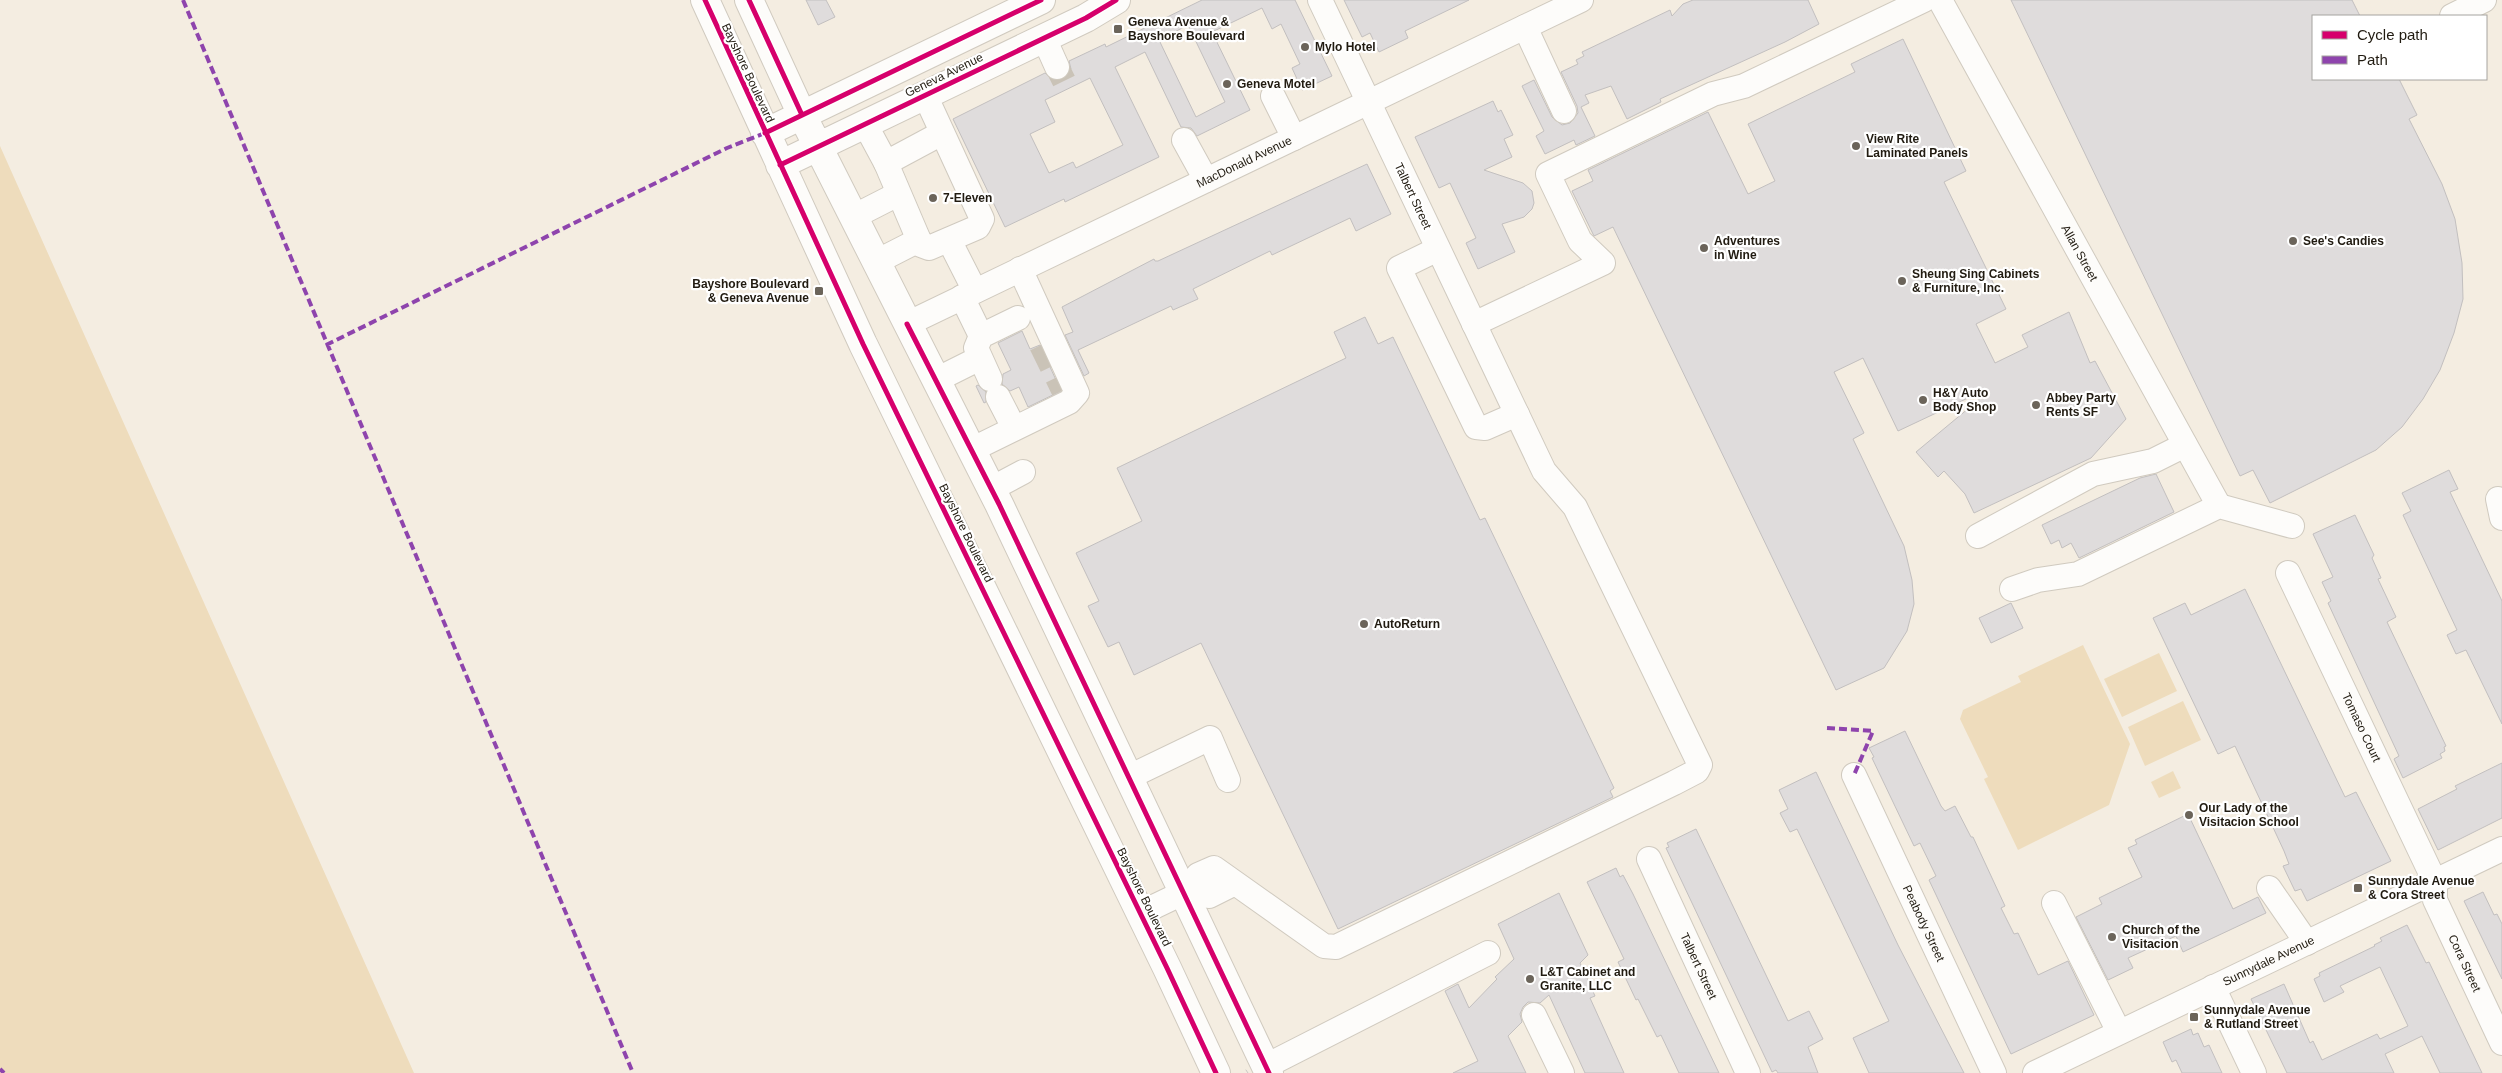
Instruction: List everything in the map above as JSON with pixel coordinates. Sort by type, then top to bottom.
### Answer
[{"type":"main road","name":"Bayshore Boulevard","points":[[705,0],[863,344],[1141,913],[1216,1073]]},
{"type":"main road","points":[[750,0],[802,115],[991,489],[1129,776],[1189,890],[1267,1069]]},
{"type":"main road","name":"Geneva Avenue","points":[[765,133],[1041,0]]},
{"type":"main road","name":"Geneva Avenue","points":[[780,165],[1086,18],[1116,0]]},
{"type":"street","name":"Talbert Street","points":[[1189,890],[1198,875],[1214,868],[1233,884],[1324,946],[1336,947],[1697,771],[1700,765],[1576,507],[1544,471],[1320,0]]},
{"type":"street","name":"MacDonald Avenue","points":[[907,324],[1581,0]]},
{"type":"street","points":[[1474,324],[1603,263],[1580,241],[1548,174],[1713,94],[1744,86],[1924,0]]},
{"type":"street","name":"Allan Street","points":[[1940,0],[2219,506]]},
{"type":"street","points":[[2454,15],[2484,0]]},
{"type":"street","points":[[1525,27],[1564,111]]},
{"type":"street","points":[[1044,38],[1057,67]]},
{"type":"street","points":[[865,124],[886,163],[921,245],[929,248],[978,227],[982,218],[925,95]]},
{"type":"street","points":[[1274,96],[1294,138]]},
{"type":"street","points":[[886,163],[942,134]]},
{"type":"street","points":[[1184,140],[1206,180]]},
{"type":"street","points":[[853,217],[898,194]]},
{"type":"street","points":[[876,262],[919,240]]},
{"type":"street","points":[[949,240],[969,294],[981,347],[994,388],[1014,428]]},
{"type":"street","points":[[1438,249],[1399,268],[1476,427],[1485,428],[1517,414]]},
{"type":"street","points":[[971,450],[1014,428],[1070,395],[1030,316],[1020,269]]},
{"type":"street","points":[[1030,316],[1039,326],[1041,345]]},
{"type":"street","points":[[936,380],[981,347],[1030,316]]},
{"type":"street","points":[[1978,536],[2093,474],[2153,461],[2185,445]]},
{"type":"street","points":[[991,489],[1023,472]]},
{"type":"street","points":[[2012,589],[2038,580],[2078,574],[2219,506],[2292,526]]},
{"type":"street","name":"Tomaso Court","points":[[2288,573],[2435,882]]},
{"type":"street","points":[[1129,776],[1221,732],[1230,754]]},
{"type":"street","points":[[1210,738],[1228,780]]},
{"type":"street","name":"Peabody Street","points":[[1854,774],[1994,1073]]},
{"type":"street","name":"Sunnydale Avenue","points":[[2035,1073],[2502,849]]},
{"type":"street","name":"Talbert Street","points":[[1649,859],[1748,1073]]},
{"type":"street","name":"Cora Street","points":[[2435,882],[2435,900],[2502,1043]]},
{"type":"street","points":[[2269,888],[2307,943]]},
{"type":"street","points":[[1141,913],[1189,890]]},
{"type":"street","points":[[2054,903],[2119,1032]]},
{"type":"street","points":[[1267,1069],[1488,953]]},
{"type":"street","points":[[2213,987],[2254,1073]]},
{"type":"street","points":[[1534,1015],[1562,1073]]},
{"type":"shaded area","points":[[0,146],[414,1073],[0,1073]]},
{"type":"shaded area","points":[[2083,645],[2130,744],[2109,805],[2018,850],[1984,779],[1988,777],[1960,719],[1963,710],[2021,682],[2018,676]]},
{"type":"shaded area","points":[[2159,653],[2177,691],[2122,717],[2104,679]]},
{"type":"shaded area","points":[[2183,701],[2201,740],[2145,766],[2128,727]]},
{"type":"shaded area","points":[[2173,771],[2181,788],[2159,798],[2151,782]]},
{"type":"building","points":[[806,0],[826,0],[835,17],[818,25]]},
{"type":"building","points":[[1202,0],[1295,0],[1332,76],[1302,90],[1292,68],[1300,64],[1281,24],[1272,29],[1262,8],[1212,32],[1250,110],[1197,136],[1191,128],[1181,127],[1145,52],[1115,67],[1159,157],[1065,202],[1064,199],[1005,227],[953,119],[1045,73],[1055,81],[1063,79],[1071,69],[1069,61],[1105,44],[1106,47]],"holes":[[[1188,25],[1225,102],[1196,117],[1159,40]],[[1090,78],[1123,145],[1076,168],[1073,162],[1049,173],[1030,134],[1055,122],[1045,100]]]},
{"type":"building","points":[[1344,0],[1469,0],[1405,31],[1408,38],[1379,52],[1370,33],[1362,37]]},
{"type":"building","points":[[1693,0],[1808,0],[1819,24],[1785,42],[1660,99],[1661,102],[1627,119],[1611,86],[1585,95],[1589,103],[1581,107],[1595,136],[1576,145],[1574,140],[1545,154],[1536,136],[1544,131],[1522,86],[1534,80],[1552,117],[1562,125],[1570,123],[1578,113],[1577,106],[1561,72],[1578,64],[1576,60],[1584,56],[1582,52],[1670,10],[1672,16],[1683,4]]},
{"type":"building","name":"See's Candies","points":[[2011,0],[2352,0],[2360,15],[2312,15],[2312,80],[2400,80],[2417,115],[2409,119],[2442,184],[2455,219],[2462,263],[2463,299],[2454,333],[2440,370],[2423,399],[2402,427],[2376,450],[2270,503],[2253,470],[2240,476]]},
{"type":"building","points":[[1903,39],[1966,171],[1944,182],[2006,309],[1976,324],[1995,363],[2028,347],[2022,335],[2069,312],[2090,363],[2095,361],[2126,419],[2091,458],[1974,513],[1965,494],[1944,471],[1938,477],[1916,452],[1987,393],[1985,390],[1898,431],[1863,358],[1834,372],[1864,433],[1853,439],[1904,546],[1912,580],[1914,604],[1907,631],[1884,668],[1836,690],[1613,227],[1594,236],[1572,191],[1593,181],[1588,170],[1708,112],[1748,194],[1775,181],[1748,124],[1855,72],[1851,64]]},
{"type":"building","points":[[1493,101],[1498,112],[1501,110],[1513,135],[1504,139],[1512,157],[1484,170],[1523,183],[1532,191],[1534,203],[1532,209],[1524,217],[1502,224],[1515,252],[1478,269],[1466,243],[1476,238],[1450,183],[1439,188],[1415,137]]},
{"type":"building","points":[[1367,164],[1391,214],[1356,231],[1350,218],[1272,255],[1270,251],[1193,289],[1198,299],[1173,310],[1171,306],[1078,350],[1089,373],[1084,376],[1065,335],[1073,332],[1062,307],[1154,259],[1158,261]]},
{"type":"building","name":"AutoReturn","points":[[1365,317],[1378,344],[1393,337],[1480,520],[1485,518],[1614,788],[1610,791],[1613,797],[1338,929],[1201,643],[1134,675],[1119,642],[1108,647],[1088,606],[1099,601],[1076,553],[1142,521],[1117,468],[1346,358],[1334,332]]},
{"type":"building","points":[[1022,331],[1030,349],[1040,345],[1061,391],[1028,407],[1019,387],[1010,391],[1002,384],[1003,374],[1011,370],[998,343]]},
{"type":"building","points":[[978,385],[986,392],[986,402],[984,403],[976,386]]},
{"type":"building","points":[[2449,470],[2458,489],[2450,492],[2502,601],[2502,724],[2466,650],[2456,654],[2447,635],[2457,630],[2403,515],[2411,511],[2402,493]]},
{"type":"building","points":[[2156,474],[2174,512],[2079,558],[2071,543],[2062,548],[2059,540],[2051,544],[2042,525],[2140,478]]},
{"type":"building","points":[[2355,515],[2374,555],[2372,558],[2381,578],[2378,579],[2396,617],[2387,622],[2446,746],[2444,747],[2445,751],[2440,754],[2442,758],[2403,778],[2394,759],[2399,756],[2328,603],[2331,601],[2322,582],[2333,577],[2313,534]]},
{"type":"building","points":[[2245,589],[2345,797],[2356,792],[2391,861],[2307,901],[2301,889],[2295,891],[2283,866],[2289,864],[2284,851],[2235,746],[2218,754],[2153,618],[2185,603],[2191,615]]},
{"type":"building","points":[[2011,603],[2023,628],[1991,643],[1979,618]]},
{"type":"building","points":[[1905,731],[1941,806],[1945,811],[1955,806],[1971,837],[1973,837],[2005,906],[2001,908],[2014,934],[2018,933],[2038,975],[2068,961],[2094,1015],[2011,1054],[1929,880],[1936,876],[1920,843],[1914,846],[1872,758],[1874,757],[1869,748]]},
{"type":"building","points":[[2502,763],[2502,818],[2438,850],[2418,809],[2457,789],[2455,786]]},
{"type":"building","points":[[1816,772],[1898,945],[1964,1073],[1869,1073],[1853,1038],[1889,1021],[1797,829],[1790,832],[1780,813],[1788,809],[1779,790]]},
{"type":"building","points":[[2188,814],[2233,909],[2258,897],[2266,913],[2183,952],[2176,936],[2128,958],[2133,968],[2108,980],[2076,917],[2102,904],[2099,898],[2142,877],[2128,848],[2137,844],[2135,840]]},
{"type":"building","points":[[1696,829],[1788,1021],[1809,1011],[1823,1039],[1808,1047],[1818,1073],[1778,1073],[1776,1070],[1772,1072],[1666,848],[1669,847],[1667,843]]},
{"type":"building","points":[[1616,868],[1620,877],[1623,875],[1633,894],[1719,1073],[1679,1073],[1661,1035],[1657,1037],[1638,999],[1636,1000],[1618,962],[1624,959],[1587,882]]},
{"type":"building","points":[[2483,892],[2494,915],[2497,914],[2502,924],[2502,979],[2464,901]]},
{"type":"building","name":"L&T Cabinet and Granite, LLC","points":[[1559,893],[1588,955],[1580,963],[1595,996],[1590,998],[1624,1073],[1585,1073],[1549,995],[1540,1003],[1528,1002],[1523,1007],[1520,1014],[1522,1022],[1508,1036],[1526,1073],[1453,1073],[1478,1061],[1445,991],[1458,984],[1469,1008],[1497,979],[1495,977],[1514,959],[1498,924]]},
{"type":"building","points":[[2407,925],[2426,963],[2429,962],[2482,1073],[2440,1073],[2422,1036],[2385,1054],[2394,1073],[2287,1073],[2251,999],[2284,984],[2310,1043],[2313,1041],[2322,1060],[2377,1034],[2380,1039],[2408,1026],[2380,967],[2340,986],[2344,992],[2324,1002],[2314,979],[2320,976],[2319,973],[2375,946],[2382,941],[2380,938]]},
{"type":"building","points":[[2191,1029],[2193,1035],[2198,1033],[2204,1047],[2209,1045],[2222,1073],[2182,1073],[2176,1060],[2172,1062],[2163,1042]]},
{"type":"tunnel","points":[[1057,67],[1064,81]]},
{"type":"tunnel","points":[[1041,345],[1063,390]]},
{"type":"marked path","points":[[183,0],[633,1073]]},
{"type":"marked path","points":[[326,345],[727,148],[765,133]]},
{"type":"marked path","points":[[1827,728],[1873,731],[1854,775]]},
{"type":"marked path","points":[[0,1069],[4,1073]]},
{"type":"cycle path","points":[[705,0],[863,344],[1167,968],[1216,1073]]},
{"type":"cycle path","points":[[749,0],[802,115]]},
{"type":"cycle path","points":[[765,133],[1041,0]]},
{"type":"cycle path","points":[[780,165],[1086,18],[1116,0]]},
{"type":"cycle path","points":[[907,324],[999,504],[1269,1073]]},
{"type":"place","name":"Geneva Avenue & Bayshore Boulevard","points":[[1118,29]]},
{"type":"place","name":"Mylo Hotel","points":[[1305,47]]},
{"type":"place","name":"Geneva Motel","points":[[1227,84]]},
{"type":"place","name":"View Rite Laminated Panels","points":[[1856,146]]},
{"type":"place","name":"7-Eleven","points":[[933,198]]},
{"type":"place","name":"See's Candies","points":[[2293,241]]},
{"type":"place","name":"Adventures in Wine","points":[[1704,248]]},
{"type":"place","name":"Sheung Sing Cabinets & Furniture, Inc.","points":[[1902,281]]},
{"type":"place","name":"Bayshore Boulevard & Geneva Avenue","points":[[819,291]]},
{"type":"place","name":"H&Y Auto Body Shop","points":[[1923,400]]},
{"type":"place","name":"Abbey Party Rents SF","points":[[2036,405]]},
{"type":"place","name":"AutoReturn","points":[[1364,624]]},
{"type":"place","name":"Our Lady of the Visitacion School","points":[[2189,815]]},
{"type":"place","name":"Sunnydale Avenue & Cora Street","points":[[2358,888]]},
{"type":"place","name":"Church of the Visitacion","points":[[2112,937]]},
{"type":"place","name":"L&T Cabinet and Granite, LLC","points":[[1530,979]]},
{"type":"place","name":"Sunnydale Avenue & Rutland Street","points":[[2194,1017]]}]
